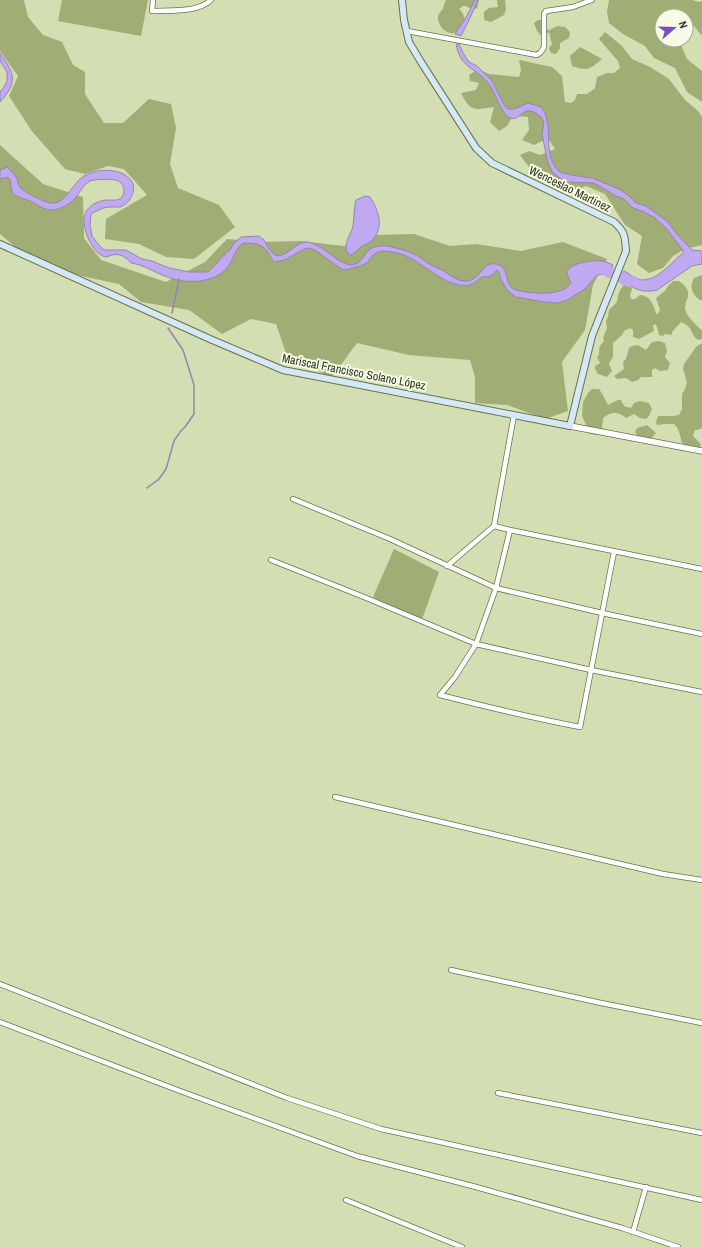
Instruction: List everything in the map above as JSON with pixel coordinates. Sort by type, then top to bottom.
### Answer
[{"type":"main road","name":"Wenceslao Martínez","points":[[402,0],[409,42],[476,148],[492,162],[614,222],[622,229],[626,251],[592,336],[570,426]]},
{"type":"main road","name":"Mariscal Francisco Solano López","points":[[0,244],[210,339],[283,370],[570,426]]},
{"type":"street","points":[[153,0],[152,11],[194,8],[206,4],[211,0]]},
{"type":"street","points":[[407,31],[536,54],[542,52],[544,47],[544,14],[546,11],[573,7],[592,0]]},
{"type":"street","points":[[447,566],[494,526],[514,415]]},
{"type":"street","name":"Mariscal Francisco Solano López","points":[[570,426],[702,451]]},
{"type":"street","points":[[293,499],[390,539],[496,588],[602,613],[702,634]]},
{"type":"street","points":[[494,526],[702,569]]},
{"type":"street","points":[[510,530],[496,588],[476,644],[455,677],[440,695],[509,713],[580,727],[614,552]]},
{"type":"street","points":[[271,560],[476,644],[591,670],[702,692]]},
{"type":"street","points":[[335,796],[663,874],[702,880]]},
{"type":"street","points":[[451,970],[593,1002],[702,1024]]},
{"type":"street","points":[[0,984],[287,1098],[381,1129],[702,1200]]},
{"type":"street","points":[[0,1022],[180,1091],[358,1156],[476,1187],[633,1232],[678,1247]]},
{"type":"street","points":[[498,1093],[702,1133]]},
{"type":"street","points":[[633,1232],[646,1187]]},
{"type":"street","points":[[346,1200],[462,1247]]},
{"type":"green space","points":[[0,0],[24,0],[28,17],[43,35],[62,42],[73,65],[85,72],[85,94],[104,123],[123,123],[149,99],[171,104],[176,128],[170,164],[178,188],[219,205],[235,227],[194,259],[166,257],[139,244],[105,239],[106,219],[147,195],[124,169],[108,166],[85,174],[65,169],[31,130],[9,96],[18,76],[0,51]]},
{"type":"green space","points":[[62,0],[148,0],[141,36],[58,21]]},
{"type":"green space","points":[[446,0],[479,0],[477,8],[473,10],[466,6],[459,9],[463,14],[464,20],[461,29],[457,32],[448,32],[443,29],[439,23],[438,16],[443,9]]},
{"type":"green space","points":[[497,0],[505,0],[506,9],[504,15],[491,22],[484,20],[484,12],[489,8],[498,7]]},
{"type":"green space","points":[[609,0],[702,1],[702,36],[694,26],[694,8],[654,8],[654,48],[682,48],[687,59],[702,71],[702,102],[687,92],[675,68],[654,58],[645,46],[623,34],[609,23],[607,11]]},
{"type":"green space","points":[[538,20],[545,20],[548,31],[557,26],[565,27],[570,32],[569,38],[560,43],[560,48],[556,54],[551,53],[549,48],[552,44],[549,32],[542,37],[537,31],[534,23]]},
{"type":"green space","points":[[605,32],[622,46],[632,59],[650,67],[669,79],[685,100],[698,111],[702,117],[702,245],[685,249],[673,256],[663,268],[649,273],[637,264],[642,236],[625,225],[605,194],[586,186],[574,191],[564,190],[549,173],[529,167],[520,155],[529,151],[540,155],[555,149],[548,138],[534,145],[522,140],[529,130],[528,117],[513,116],[507,126],[499,131],[490,122],[494,107],[478,109],[470,107],[461,93],[476,90],[479,83],[470,81],[469,75],[478,69],[489,74],[519,77],[521,70],[519,60],[552,67],[562,76],[565,102],[571,103],[575,100],[577,94],[587,94],[595,88],[597,77],[607,73],[614,73],[620,68],[618,61],[599,39]]},
{"type":"green space","points":[[580,47],[602,59],[591,67],[585,69],[572,66],[570,56]]},
{"type":"green space","points":[[0,145],[43,184],[83,197],[84,238],[101,260],[166,282],[205,262],[227,239],[261,242],[301,241],[344,246],[374,235],[414,234],[450,246],[476,244],[521,251],[563,242],[607,259],[593,285],[585,330],[562,362],[568,411],[545,419],[507,405],[475,403],[475,377],[470,360],[409,355],[357,343],[331,378],[286,353],[276,324],[251,319],[222,334],[189,310],[141,302],[119,284],[58,271],[19,250],[0,234]]},
{"type":"green space","points":[[702,275],[702,301],[696,297],[692,291],[692,281],[694,278]]},
{"type":"green space","points":[[673,281],[679,281],[687,290],[688,297],[685,304],[686,312],[691,320],[702,331],[702,339],[698,340],[693,335],[690,328],[681,322],[672,332],[672,335],[659,335],[655,324],[653,326],[654,331],[639,339],[633,337],[633,330],[630,328],[624,331],[623,334],[613,343],[613,357],[609,363],[612,371],[607,377],[598,374],[595,366],[600,363],[597,357],[599,355],[599,348],[604,341],[603,338],[607,328],[606,321],[609,310],[617,302],[622,287],[624,285],[631,287],[631,299],[635,299],[640,295],[650,299],[657,315],[660,310],[656,298],[665,291]]},
{"type":"green space","points":[[659,341],[665,343],[667,351],[665,357],[670,363],[668,370],[660,371],[655,368],[652,370],[652,377],[641,377],[632,382],[626,378],[617,379],[614,376],[624,369],[623,362],[626,359],[629,348],[638,345],[646,350],[652,342]]},
{"type":"green space","points":[[702,343],[702,426],[701,429],[695,430],[693,435],[701,445],[700,448],[692,448],[683,444],[674,424],[657,425],[656,422],[658,416],[679,415],[682,409],[682,394],[687,382],[683,369],[684,364],[696,347]]},
{"type":"green space","points":[[592,389],[599,389],[608,405],[621,400],[624,406],[631,408],[634,403],[640,401],[649,403],[652,409],[646,419],[640,418],[634,414],[626,418],[617,413],[609,414],[603,418],[602,429],[597,435],[590,434],[582,416],[583,402]]},
{"type":"green space","points":[[647,425],[656,433],[650,440],[642,442],[635,432],[637,428]]},
{"type":"green space","points":[[394,549],[439,572],[421,622],[373,597]]},
{"type":"shaded area","points":[[475,0],[478,0],[461,36],[455,34],[465,19]]},
{"type":"shaded area","points":[[456,44],[459,44],[469,62],[477,66],[492,81],[504,105],[508,109],[514,109],[528,103],[541,107],[545,113],[548,125],[551,159],[555,167],[560,172],[592,178],[619,189],[636,203],[646,206],[668,222],[692,250],[702,251],[702,264],[692,266],[657,290],[652,291],[642,291],[621,280],[624,271],[637,279],[650,279],[663,271],[684,252],[667,229],[655,218],[633,208],[624,199],[594,183],[565,182],[553,173],[547,159],[542,134],[544,123],[542,118],[531,111],[524,112],[515,118],[508,117],[502,109],[489,84],[461,59]]},
{"type":"shaded area","points":[[0,53],[11,72],[12,83],[10,89],[0,102],[0,92],[7,81],[7,72],[0,61]]},
{"type":"shaded area","points":[[7,167],[15,176],[22,189],[43,201],[50,203],[59,201],[67,195],[80,179],[92,172],[110,170],[124,175],[131,180],[134,189],[130,200],[120,207],[106,208],[91,214],[90,225],[92,236],[104,250],[126,250],[142,259],[152,261],[169,268],[189,272],[208,272],[241,237],[259,236],[264,240],[269,249],[276,256],[285,254],[303,242],[308,242],[319,246],[341,262],[351,265],[359,262],[372,248],[382,246],[392,247],[404,250],[420,257],[432,266],[463,281],[474,279],[487,266],[496,264],[503,268],[508,282],[513,289],[531,293],[551,293],[568,287],[571,283],[567,274],[568,270],[575,265],[586,262],[602,261],[613,265],[609,275],[597,275],[585,289],[567,300],[558,303],[516,297],[508,291],[497,270],[491,276],[483,276],[473,284],[455,284],[442,278],[410,258],[398,253],[386,251],[377,252],[363,265],[343,270],[315,250],[309,248],[304,249],[285,260],[275,262],[262,246],[253,243],[243,243],[237,249],[227,268],[218,275],[196,281],[172,279],[140,265],[131,263],[125,257],[120,255],[106,257],[102,256],[90,243],[84,226],[84,217],[88,209],[95,203],[104,200],[116,200],[121,198],[124,190],[120,182],[110,179],[90,181],[68,204],[59,209],[49,210],[13,193],[10,179],[7,177],[0,179],[0,170]]},
{"type":"shaded area","points":[[365,196],[370,197],[375,207],[379,217],[379,228],[373,240],[351,255],[347,253],[346,246],[353,226],[356,200]]},
{"type":"waterway","points":[[598,268],[609,273],[618,274],[624,280],[634,281]]},
{"type":"waterway","points":[[172,313],[179,279]]},
{"type":"waterway","points":[[147,488],[159,479],[166,469],[174,441],[194,414],[194,385],[183,350],[168,328]]}]
